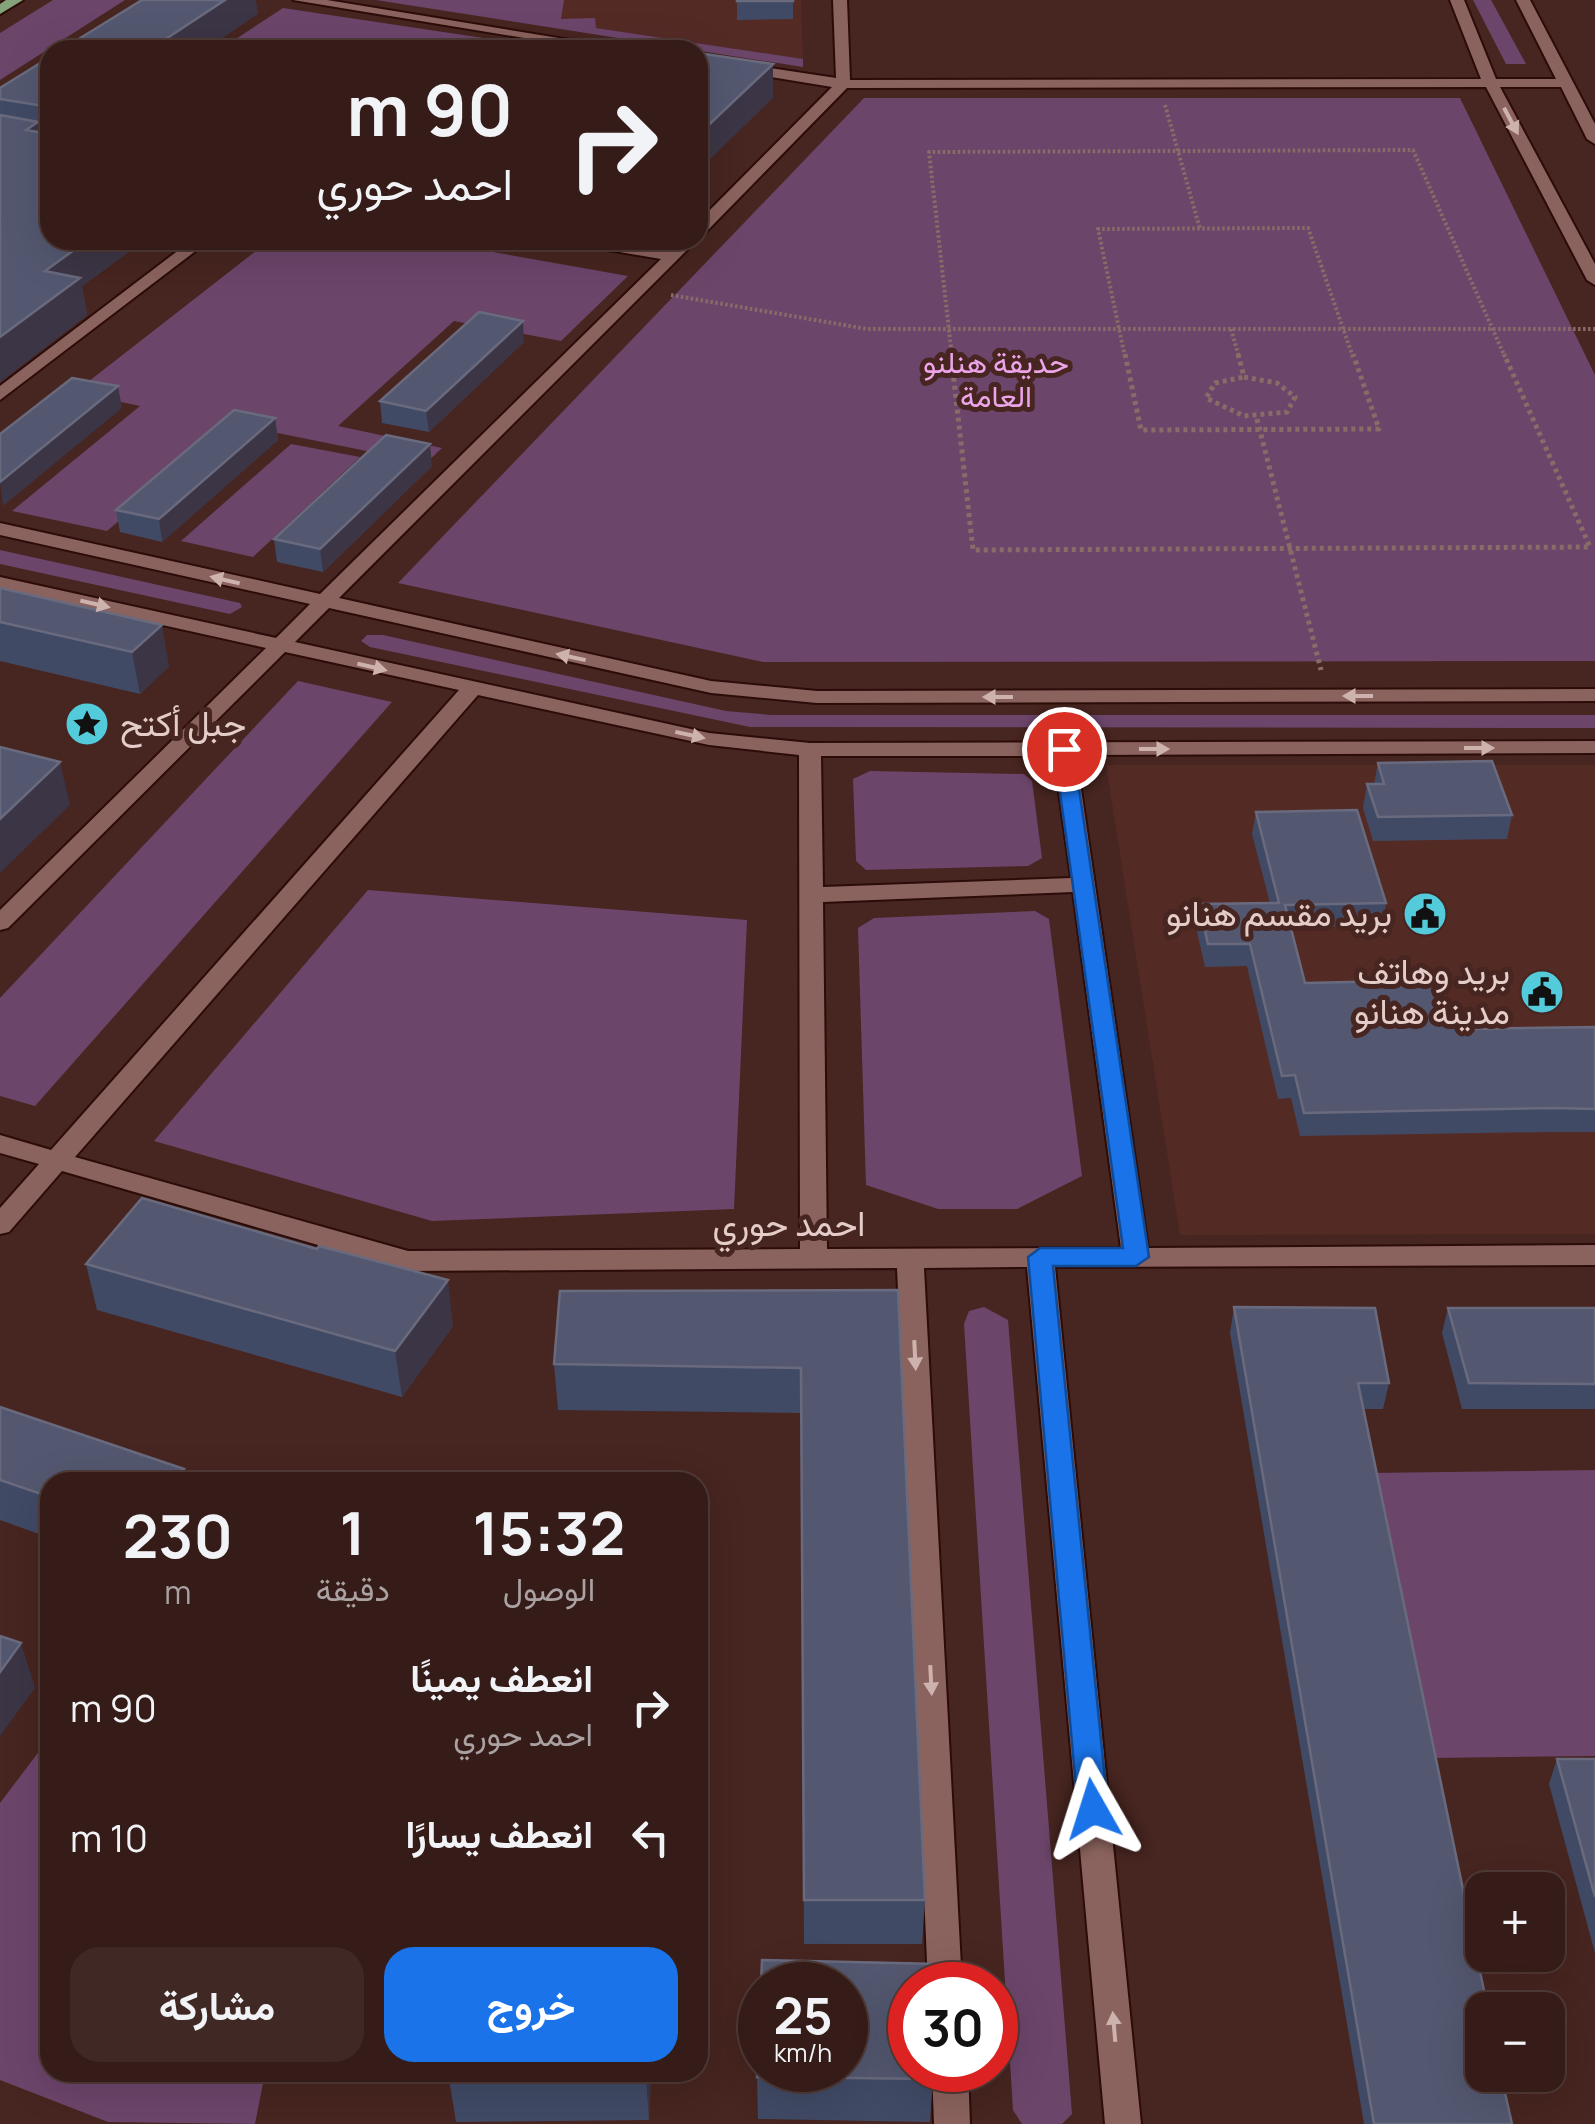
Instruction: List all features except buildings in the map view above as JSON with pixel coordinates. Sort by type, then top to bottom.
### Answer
[{"type":"main road","points":[[0,10],[16,0]]},
{"type":"street","points":[[300,0],[560,40]]},
{"type":"street","points":[[708,221],[843,84],[840,0]]},
{"type":"street","points":[[1458,0],[1490,82],[1595,280]]},
{"type":"street","points":[[1523,0],[1595,139]]},
{"type":"street","points":[[708,63],[843,84],[1563,83]]},
{"type":"street","points":[[0,395],[189,250]]},
{"type":"street","points":[[637,250],[672,256]]},
{"type":"street","points":[[0,924],[678,250]]},
{"type":"street","points":[[0,530],[711,687],[818,698],[1595,695]]},
{"type":"street","points":[[0,582],[708,740],[810,750],[1595,747]]},
{"type":"street","points":[[0,1225],[472,689]]},
{"type":"street","points":[[1064,749],[1136,1257]]},
{"type":"street","points":[[810,750],[814,1258]]},
{"type":"street","points":[[809,895],[1083,885]]},
{"type":"street","name":"احمد حوري","points":[[0,1144],[408,1261],[1595,1255]]},
{"type":"street","points":[[1040,1257],[1124,2124]]},
{"type":"street","points":[[910,1258],[945,1962]]},
{"type":"street","points":[[951,2092],[952,2124]]},
{"type":"path","points":[[1159,83],[1200,229]]},
{"type":"path","points":[[1413,150],[1590,547],[973,550],[929,152],[1178,151],[1413,150]]},
{"type":"path","points":[[1308,228],[1379,429],[1141,430],[1098,229],[1200,229],[1308,228]]},
{"type":"path","points":[[640,289],[866,329],[1595,329]]},
{"type":"path","points":[[1232,329],[1244,377]]},
{"type":"path","points":[[1244,377],[1277,383],[1295,397],[1287,412],[1257,419],[1224,413],[1206,398],[1215,383],[1244,377]]},
{"type":"path","points":[[1257,419],[1328,696]]},
{"type":"shaded area","points":[[564,0],[801,0],[803,59],[708,45],[708,40],[676,40],[595,28],[595,19],[560,19]]},
{"type":"shaded area","points":[[1106,765],[1595,765],[1595,1234],[1180,1235]]},
{"type":"green space","points":[[53,0],[125,0],[62,40],[40,40],[40,54],[0,80],[0,33]]},
{"type":"green space","points":[[376,0],[564,0],[561,19],[595,18],[596,28],[676,40],[631,40]]},
{"type":"green space","points":[[1473,0],[1491,0],[1526,64],[1506,64]]},
{"type":"green space","points":[[283,8],[496,40],[234,40]]},
{"type":"green space","points":[[708,45],[803,59],[803,67],[708,52]]},
{"type":"green space","name":"حديقة هنلنو العامة","points":[[864,98],[1460,98],[1595,375],[1595,661],[763,662],[398,583]]},
{"type":"green space","points":[[257,250],[481,250],[628,276],[561,341],[454,321],[338,426],[442,448],[426,463],[233,424],[107,531],[12,511],[140,406],[75,392]]},
{"type":"green space","points":[[291,444],[360,457],[253,557],[181,541]]},
{"type":"green space","points":[[0,550],[240,603],[242,607],[230,614],[0,564]]},
{"type":"green space","points":[[367,635],[383,635],[726,711],[772,715],[1595,715],[1595,728],[750,727],[370,647],[361,641]]},
{"type":"green space","points":[[298,681],[392,702],[35,1106],[0,1096],[0,998]]},
{"type":"green space","points":[[870,771],[1024,774],[1032,781],[1042,858],[1028,866],[866,870],[856,861],[853,779]]},
{"type":"green space","points":[[368,890],[747,920],[734,1209],[432,1221],[154,1141]]},
{"type":"green space","points":[[1035,911],[1049,919],[1082,1176],[1017,1209],[938,1209],[866,1185],[858,928],[874,918]]},
{"type":"green space","points":[[984,1307],[1008,1320],[1072,2114],[1062,2124],[1022,2124],[1013,2110],[1012,2092],[1018,2092],[1018,1962],[1004,1962],[964,1324],[969,1311]]},
{"type":"green space","points":[[1595,1470],[1595,1756],[1431,1758],[1368,1473]]},
{"type":"green space","points":[[40,1750],[40,2082],[263,2082],[255,2124],[108,2122],[0,2080],[0,1803]]},
{"type":"place","name":"جبل أكتح","points":[[87,724]]},
{"type":"place","name":"بريد مقسم هنانو","points":[[1425,914]]},
{"type":"place","name":"بريد وهاتف مدينة هنانو","points":[[1542,992]]},
{"type":"route","points":[[1064,749],[1136,1257],[1040,1257],[1093,1809]]}]
